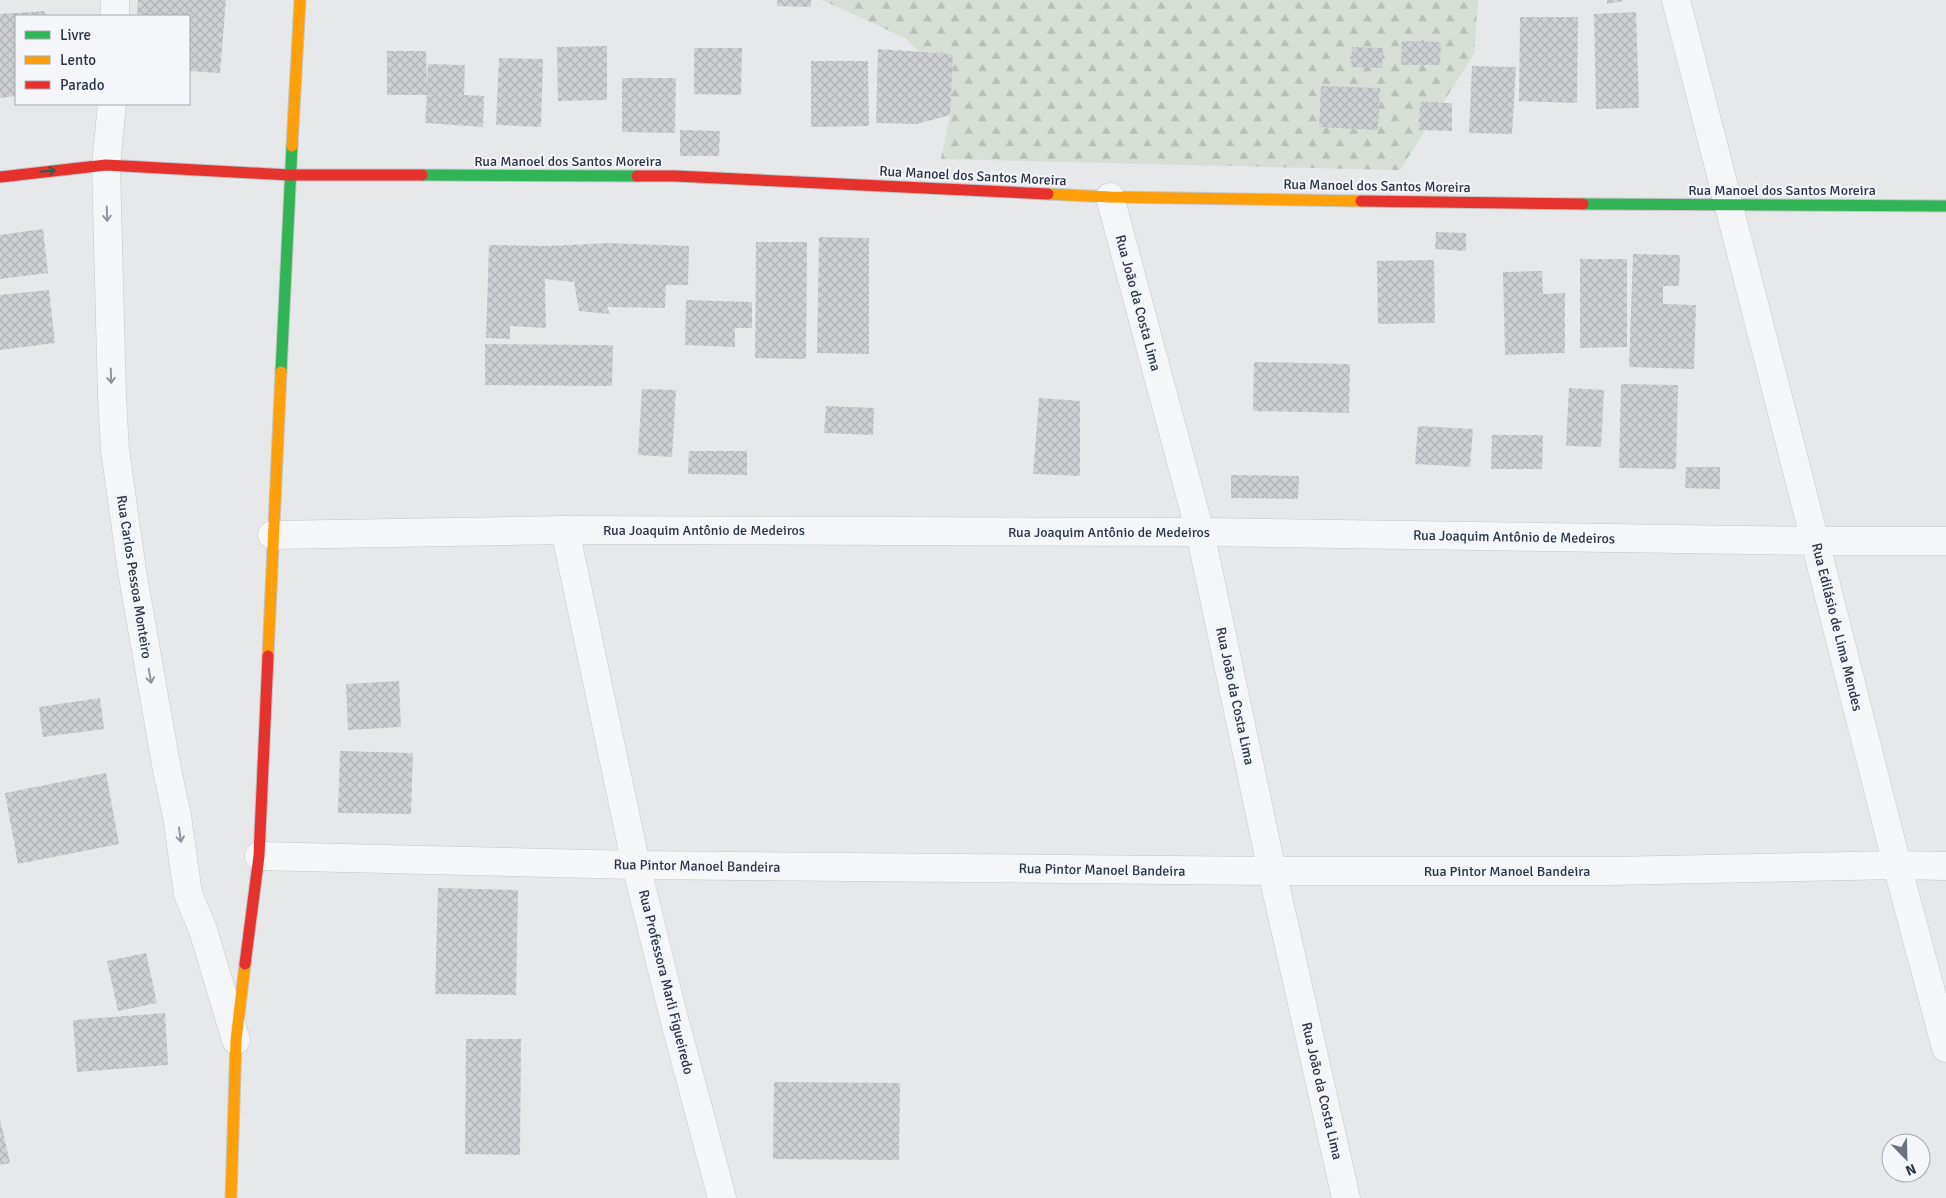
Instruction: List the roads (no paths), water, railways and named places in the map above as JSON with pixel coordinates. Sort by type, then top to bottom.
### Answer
[{"type":"street","points":[[114,0],[115,15]]},
{"type":"street","points":[[231,1198],[236,1040],[259,856],[289,175],[300,0]]},
{"type":"street","name":"Rua Edilásio de Lima Mendes","points":[[1676,0],[1816,541],[1897,865],[1946,1048]]},
{"type":"street","name":"Rua Carlos Pessoa Monteiro","points":[[112,105],[106,165],[112,398],[116,450],[132,571],[167,770],[178,816],[188,894],[203,930],[236,1040]]},
{"type":"street","name":"Rua Manoel dos Santos Moreira","points":[[0,177],[106,165],[289,175],[675,176],[1110,197],[1728,206],[1946,206]]},
{"type":"street","name":"Rua João da Costa Lima","points":[[1110,197],[1200,532],[1272,872],[1346,1198]]},
{"type":"street","name":"Rua Joaquim Antônio de Medeiros","points":[[272,535],[565,530],[1200,532],[1946,542]]},
{"type":"street","name":"Rua Professora Marli Figueiredo","points":[[565,530],[636,865],[722,1198]]},
{"type":"street","name":"Rua Pintor Manoel Bandeira","points":[[259,856],[636,865],[1272,872],[1610,871],[1897,865],[1946,866]]}]
